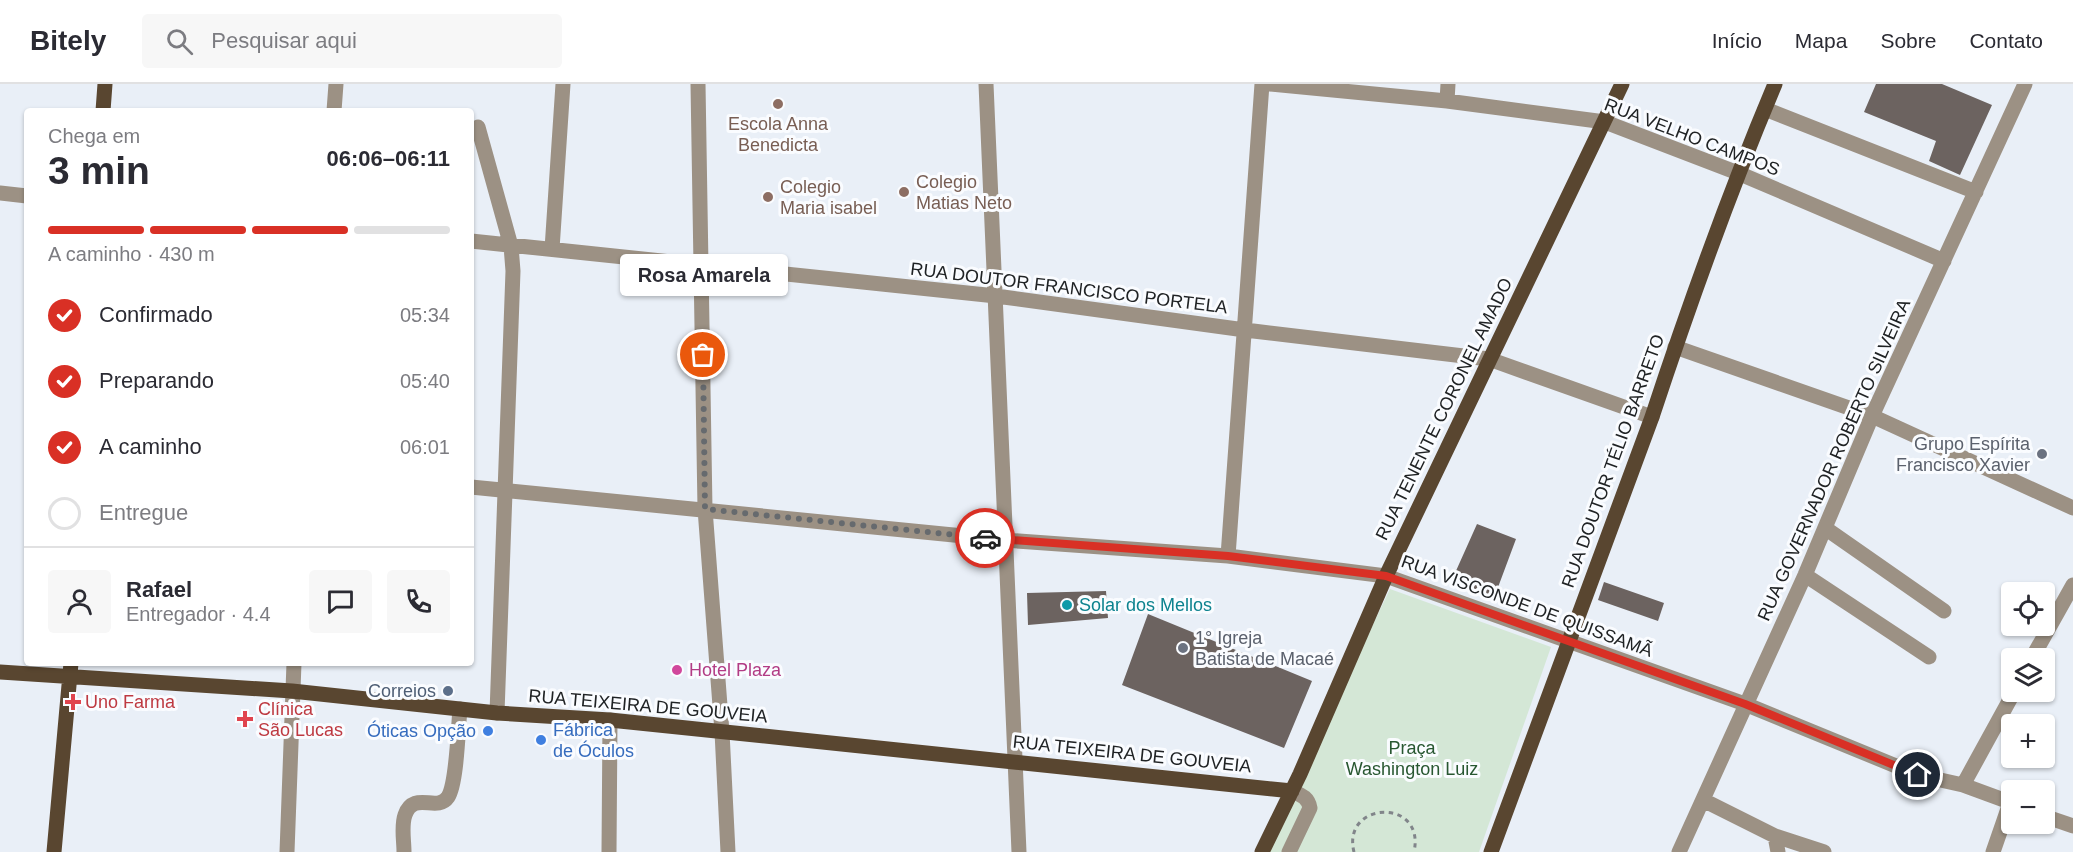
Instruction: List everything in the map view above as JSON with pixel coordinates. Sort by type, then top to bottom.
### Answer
[{"type":"main road","points":[[104,108],[105,84]]},
{"type":"main road","name":"RUA TENENTE CORONEL AMADO","points":[[1262,852],[1292,791],[1386,576],[1622,84]]},
{"type":"main road","name":"RUA DOUTOR TÉLIO BARRETO","points":[[1491,852],[1652,417],[1738,173],[1775,84]]},
{"type":"main road","points":[[54,852],[71,670]]},
{"type":"main road","name":"RUA TEIXEIRA DE GOUVEIA","points":[[0,672],[71,670],[497,713],[610,720],[1292,791]]},
{"type":"street","points":[[334,108],[336,84]]},
{"type":"street","points":[[552,249],[563,84]]},
{"type":"street","points":[[698,84],[705,509],[722,732],[728,852]]},
{"type":"street","points":[[986,84],[1018,852]]},
{"type":"street","points":[[1228,556],[1262,84]]},
{"type":"street","name":"RUA VELHO CAMPOS","points":[[1270,84],[1447,101],[1605,122],[1738,173],[1944,261]]},
{"type":"street","points":[[1447,101],[1448,84]]},
{"type":"street","name":"RUA GOVERNADOR ROBERTO SILVEIRA","points":[[1679,852],[1805,575],[1872,416],[2025,84]]},
{"type":"street","points":[[1765,109],[1976,192]]},
{"type":"street","points":[[478,127],[511,246],[513,271],[497,713]]},
{"type":"street","points":[[0,193],[24,196]]},
{"type":"street","name":"RUA DOUTOR FRANCISCO PORTELA","points":[[474,241],[996,296],[1245,330],[1489,359],[1652,417]]},
{"type":"street","points":[[1675,347],[1872,416],[2073,508]]},
{"type":"street","name":"RUA VISCONDE DE QUISSAMÃ","points":[[474,487],[1004,540],[1228,556],[1386,576],[1745,704],[1918,775],[1963,784],[2001,799]]},
{"type":"street","points":[[1825,528],[1944,611]]},
{"type":"street","points":[[1805,575],[1929,657]]},
{"type":"street","points":[[2038,648],[2073,585]]},
{"type":"street","points":[[287,852],[294,666]]},
{"type":"street","points":[[1963,784],[2008,702]]},
{"type":"street","points":[[404,852],[404,823],[410,806],[418,802],[438,803],[449,795],[453,782],[460,709]]},
{"type":"street","points":[[609,852],[610,720]]},
{"type":"street","points":[[1289,852],[1310,808],[1305,797],[1292,791]]},
{"type":"street","points":[[1703,800],[1775,836],[1824,852]]},
{"type":"street","points":[[2055,820],[2073,826]]},
{"type":"street","points":[[1993,852],[2001,830]]},
{"type":"street","points":[[1775,836],[1778,852]]},
{"type":"path","points":[[1354,852],[1353,839],[1359,824],[1371,814],[1385,811],[1399,815],[1410,824],[1416,841],[1416,851]]},
{"type":"green space","name":"Praça Washington Luiz","points":[[1390,589],[1551,647],[1479,852],[1263,852]]},
{"type":"building","points":[[1876,84],[1942,84],[1992,105],[1960,175],[1929,161],[1936,141],[1864,112]]},
{"type":"building","points":[[1477,524],[1516,539],[1494,598],[1451,582]]},
{"type":"building","points":[[1604,582],[1664,603],[1658,621],[1598,600]]},
{"type":"building","name":"Solar dos Mellos","points":[[1106,591],[1108,618],[1028,625],[1027,593]]},
{"type":"building","name":"1° Igreja Batista de Macaé","points":[[1148,614],[1312,681],[1284,748],[1122,685]]},
{"type":"way so far","points":[[703,355],[705,509],[985,538]]},
{"type":"place","name":"Escola Anna Benedicta","points":[[778,104]]},
{"type":"place","name":"Colegio Matias Neto","points":[[904,192]]},
{"type":"place","name":"Colegio Maria isabel","points":[[768,197]]},
{"type":"place","name":"Rosa Amarela","points":[[703,355]]},
{"type":"place","name":"Grupo Espírita Francisco Xavier","points":[[2042,454]]},
{"type":"place","name":"Solar dos Mellos","points":[[1067,605]]},
{"type":"place","name":"1° Igreja Batista de Macaé","points":[[1183,648]]},
{"type":"place","name":"Hotel Plaza","points":[[677,670]]},
{"type":"place","name":"Correios","points":[[448,691]]},
{"type":"place","name":"Uno Farma","points":[[73,702]]},
{"type":"place","name":"Clínica São Lucas","points":[[245,719]]},
{"type":"place","name":"Óticas Opção","points":[[488,731]]},
{"type":"place","name":"Fábrica de Óculos","points":[[541,740]]},
{"type":"route","points":[[985,538],[1228,556],[1386,576],[1745,704],[1918,775]]}]
